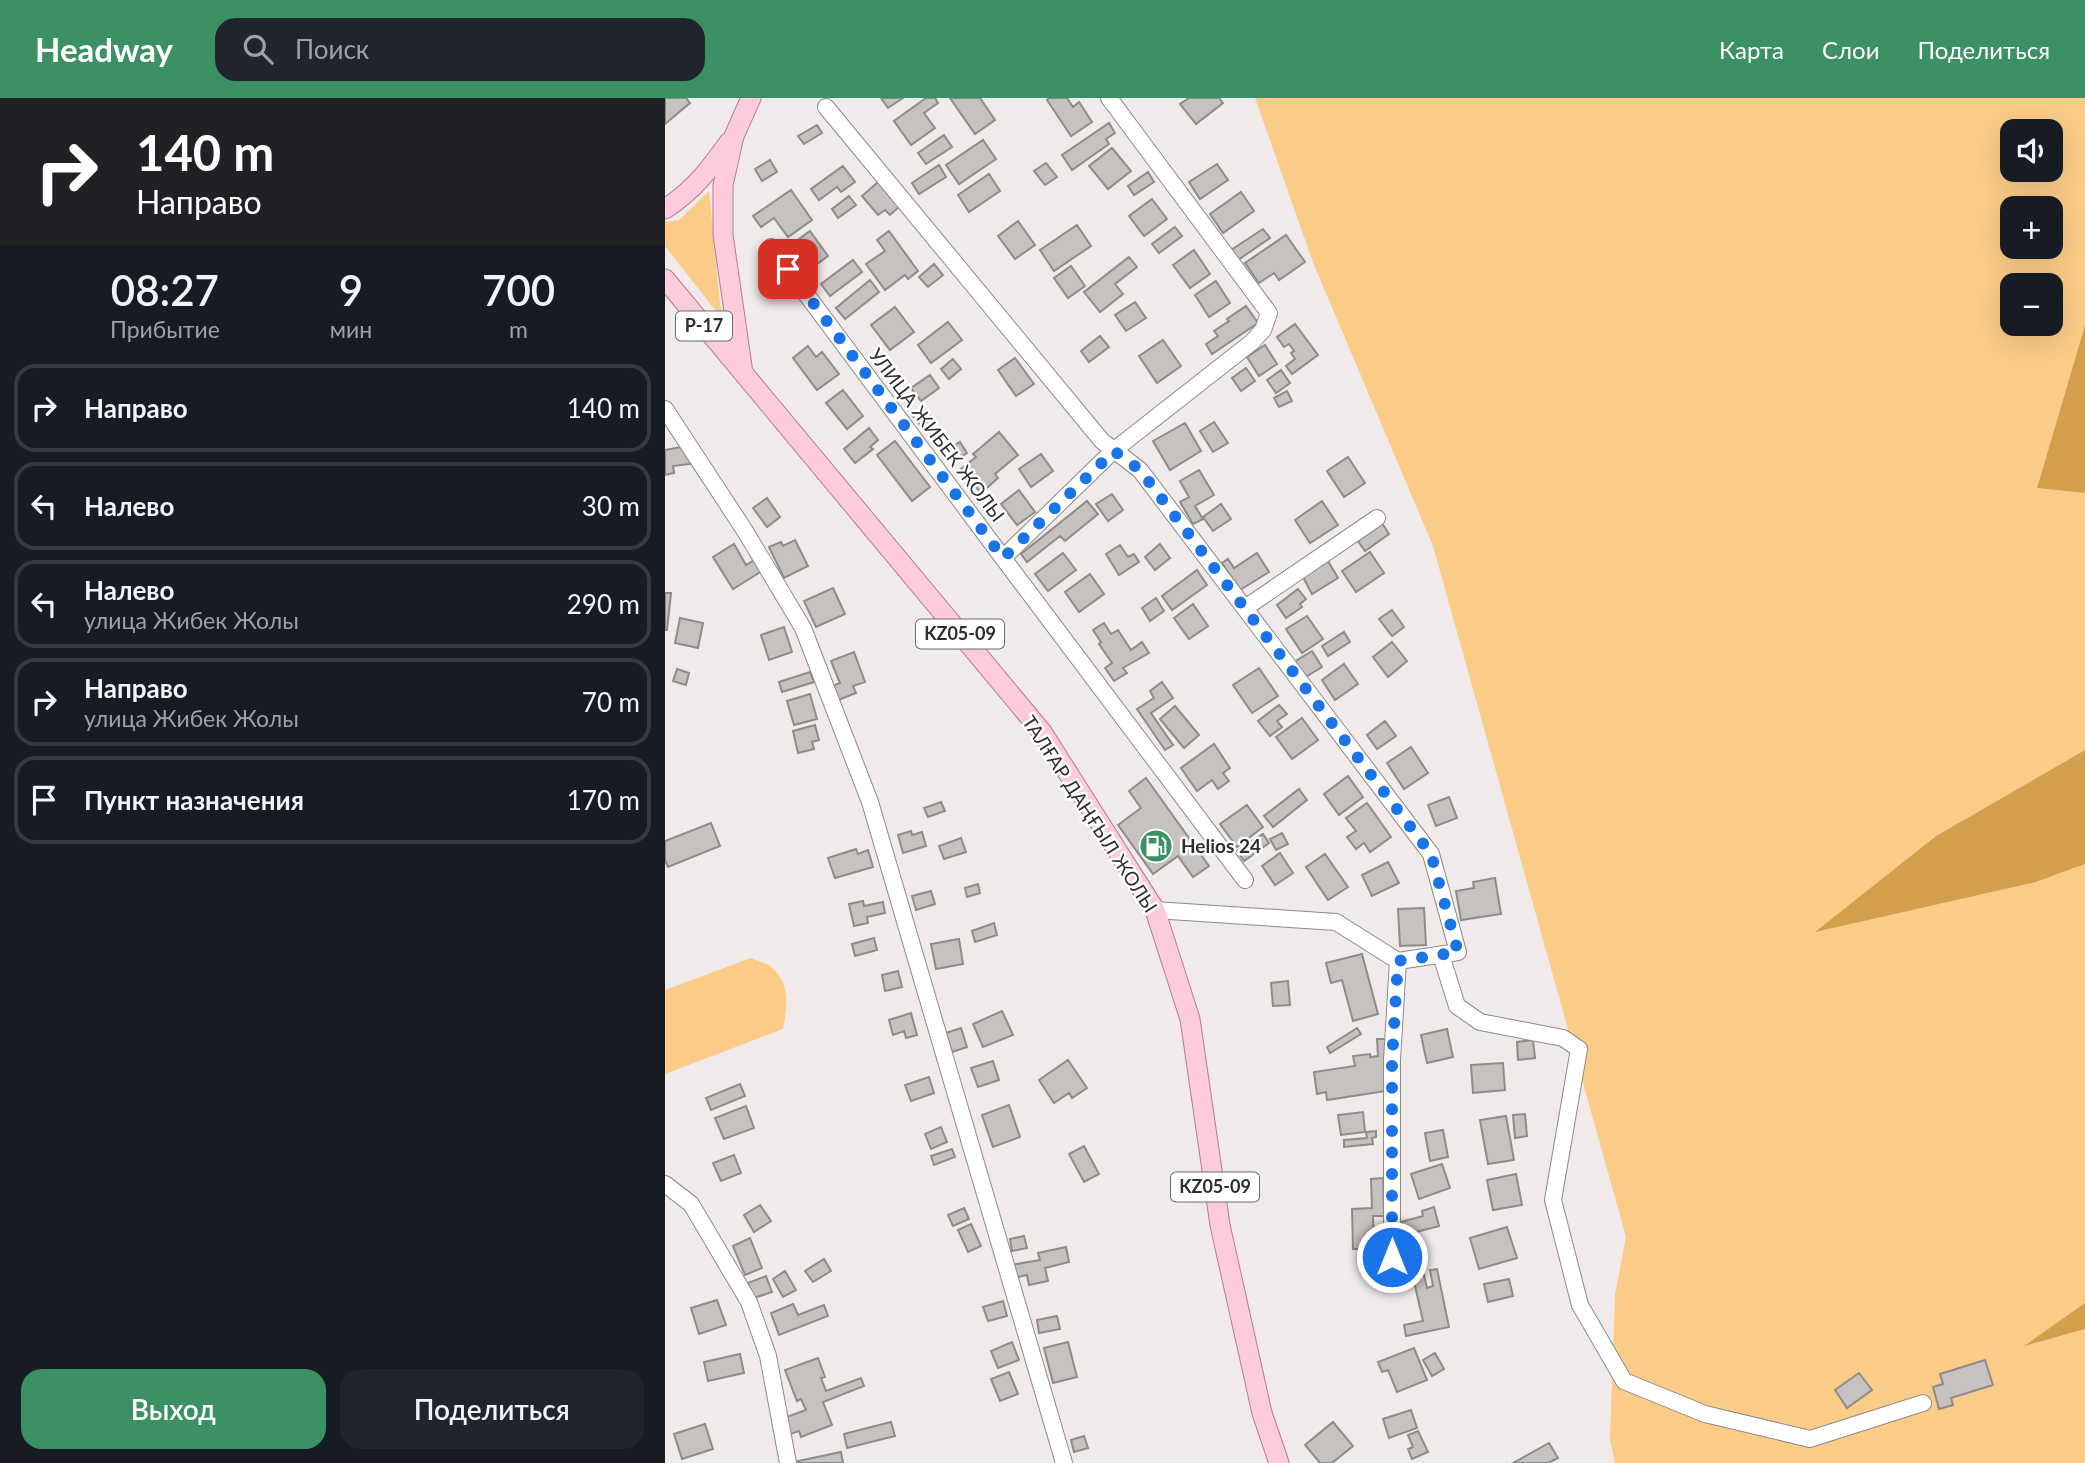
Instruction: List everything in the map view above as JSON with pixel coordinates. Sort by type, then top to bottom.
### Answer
[{"type":"main road","points":[[743,374],[723,235],[723,186],[734,136],[751,98]]},
{"type":"main road","points":[[665,209],[687,195],[734,136]]},
{"type":"main road","name":"ТАЛҒАР ДАҢҒЫЛ ЖОЛЫ","points":[[665,279],[1042,732],[1155,910],[1190,1019],[1220,1225],[1262,1413],[1279,1463]]},
{"type":"street","name":"УЛИЦА ЖИБЕК ЖОЛЫ","points":[[771,247],[1003,558],[1114,451],[1252,342],[1263,330],[1269,313],[1109,98]]},
{"type":"street","points":[[826,107],[1102,441],[1140,470],[1431,854],[1458,952],[1398,961],[1336,922],[1155,910]]},
{"type":"street","points":[[665,409],[745,531],[803,628],[870,802],[1064,1463]]},
{"type":"street","points":[[1245,608],[1377,519]]},
{"type":"street","points":[[1003,558],[1245,880]]},
{"type":"street","points":[[1441,955],[1457,1006],[1480,1021],[1563,1038],[1579,1049],[1553,1200],[1580,1305],[1624,1381],[1705,1414],[1810,1439],[1923,1403]]},
{"type":"street","points":[[1392,1257],[1392,1060],[1398,961]]},
{"type":"street","points":[[665,1184],[691,1204],[748,1302],[768,1356],[788,1463]]},
{"type":"shaded area","points":[[1255,98],[2085,98],[2085,325],[2037,488],[2085,493],[2085,750],[1936,836],[1817,931],[2036,882],[2085,864],[2085,1303],[2027,1344],[2085,1329],[2085,1463],[1615,1463],[1610,1440],[1615,1295],[1626,1237],[1433,546],[1314,265]]},
{"type":"shaded area","points":[[709,191],[720,304],[732,338],[715,310],[665,246],[665,222],[679,220]]},
{"type":"shaded area","points":[[2085,325],[2085,493],[2037,488]]},
{"type":"shaded area","points":[[2085,750],[2085,864],[2036,882],[1815,932],[1936,836]]},
{"type":"shaded area","points":[[751,958],[767,964],[782,980],[786,996],[783,1029],[665,1074],[665,990]]},
{"type":"shaded area","points":[[2085,1303],[2085,1329],[2024,1346]]},
{"type":"building","points":[[665,98],[686,98],[690,103],[665,124]]},
{"type":"building","points":[[881,98],[903,98],[888,108]]},
{"type":"building","points":[[926,98],[935,98],[938,103],[924,113],[935,128],[911,145],[894,121]]},
{"type":"building","points":[[950,98],[980,98],[995,120],[975,134]]},
{"type":"building","points":[[1067,98],[1073,107],[1079,102],[1092,122],[1071,136],[1047,100]]},
{"type":"building","points":[[1189,98],[1219,98],[1223,103],[1196,124],[1180,104]]},
{"type":"building","points":[[1109,123],[1115,133],[1106,139],[1109,144],[1072,170],[1062,155]]},
{"type":"building","points":[[817,125],[822,133],[804,144],[798,136]]},
{"type":"building","points":[[944,135],[952,147],[926,164],[918,153]]},
{"type":"building","points":[[983,140],[996,159],[959,184],[946,165]]},
{"type":"building","points":[[1112,148],[1131,171],[1108,189],[1089,166]]},
{"type":"building","points":[[770,160],[777,172],[762,181],[755,169]]},
{"type":"building","points":[[1046,163],[1057,177],[1045,185],[1034,171]]},
{"type":"building","points":[[1217,164],[1228,180],[1200,199],[1189,182]]},
{"type":"building","points":[[939,165],[946,177],[919,194],[912,183]]},
{"type":"building","points":[[843,166],[855,182],[841,192],[837,187],[819,200],[811,189]]},
{"type":"building","points":[[1148,172],[1154,182],[1134,195],[1128,186]]},
{"type":"building","points":[[989,174],[1000,191],[969,212],[958,195]]},
{"type":"building","points":[[878,182],[899,207],[890,215],[885,210],[878,215],[862,196]]},
{"type":"building","points":[[791,190],[812,220],[788,237],[774,218],[761,227],[753,216]]},
{"type":"building","points":[[1241,192],[1254,211],[1223,233],[1210,214]]},
{"type":"building","points":[[849,196],[856,205],[838,218],[832,209]]},
{"type":"building","points":[[1152,199],[1167,219],[1144,236],[1129,216]]},
{"type":"building","points":[[1018,221],[1035,245],[1015,259],[998,236]]},
{"type":"building","points":[[1077,225],[1091,246],[1054,271],[1040,250]]},
{"type":"building","points":[[1175,227],[1182,236],[1159,253],[1152,244]]},
{"type":"building","points":[[1263,229],[1270,238],[1238,260],[1231,250]]},
{"type":"building","points":[[810,231],[828,256],[809,270],[791,245]]},
{"type":"building","points":[[889,231],[918,271],[908,279],[905,275],[885,290],[866,264],[885,251],[877,240]]},
{"type":"building","points":[[1286,235],[1305,262],[1279,280],[1274,273],[1259,283],[1245,263]]},
{"type":"building","points":[[1194,250],[1210,274],[1190,288],[1173,265]]},
{"type":"building","points":[[1129,257],[1137,267],[1115,284],[1123,294],[1100,312],[1084,292]]},
{"type":"building","points":[[853,260],[862,272],[830,296],[821,284]]},
{"type":"building","points":[[934,264],[943,275],[928,287],[919,277]]},
{"type":"building","points":[[1071,266],[1085,286],[1068,298],[1054,278]]},
{"type":"building","points":[[870,280],[879,292],[845,319],[836,308]]},
{"type":"building","points":[[1216,281],[1230,303],[1209,317],[1195,295]]},
{"type":"building","points":[[1135,302],[1146,318],[1126,331],[1115,315]]},
{"type":"building","points":[[1246,306],[1258,323],[1212,354],[1206,344],[1218,336],[1214,331]]},
{"type":"building","points":[[895,307],[914,332],[890,350],[871,325]]},
{"type":"building","points":[[948,322],[962,340],[931,363],[918,345]]},
{"type":"building","points":[[1295,324],[1318,355],[1292,374],[1286,366],[1295,359],[1291,353],[1294,351],[1289,344],[1284,347],[1277,337]]},
{"type":"building","points":[[1100,336],[1109,347],[1089,362],[1081,351]]},
{"type":"building","points":[[1163,340],[1181,366],[1157,383],[1139,356]]},
{"type":"building","points":[[1265,345],[1277,364],[1259,376],[1247,357]]},
{"type":"building","points":[[808,346],[816,357],[822,352],[839,374],[817,390],[793,358]]},
{"type":"building","points":[[1015,358],[1034,384],[1016,396],[998,370]]},
{"type":"building","points":[[953,359],[961,369],[949,379],[941,369]]},
{"type":"building","points":[[1246,368],[1255,381],[1241,391],[1232,378]]},
{"type":"building","points":[[1281,370],[1290,383],[1276,393],[1267,380]]},
{"type":"building","points":[[930,375],[939,388],[921,401],[911,388]]},
{"type":"building","points":[[843,390],[863,416],[847,429],[826,403]]},
{"type":"building","points":[[1287,391],[1292,401],[1279,407],[1274,398]]},
{"type":"building","points":[[923,407],[932,418],[922,427],[912,415]]},
{"type":"building","points":[[1214,422],[1228,443],[1213,452],[1200,431]]},
{"type":"building","points":[[1185,423],[1201,451],[1170,470],[1153,441]]},
{"type":"building","points":[[869,428],[878,440],[870,447],[873,449],[855,463],[844,449]]},
{"type":"building","points":[[999,432],[1018,455],[995,474],[998,478],[981,493],[961,469],[976,457],[973,454]]},
{"type":"building","points":[[895,441],[930,487],[912,501],[877,455]]},
{"type":"building","points":[[960,442],[967,453],[953,462],[946,451]]},
{"type":"building","points":[[687,446],[690,464],[673,466],[674,473],[665,475],[665,450]]},
{"type":"building","points":[[1041,454],[1053,471],[1031,487],[1019,469]]},
{"type":"building","points":[[1348,457],[1365,483],[1344,497],[1327,471]]},
{"type":"building","points":[[1199,470],[1214,495],[1195,506],[1203,519],[1193,524],[1180,502],[1189,497],[1180,481]]},
{"type":"building","points":[[1019,490],[1035,512],[1017,525],[1001,504]]},
{"type":"building","points":[[1112,494],[1123,510],[1108,521],[1096,504]]},
{"type":"building","points":[[767,498],[780,517],[767,527],[753,508]]},
{"type":"building","points":[[1087,501],[1098,514],[1065,541],[1060,536],[1027,562],[1021,554]]},
{"type":"building","points":[[1322,501],[1338,525],[1310,543],[1295,520]]},
{"type":"building","points":[[1221,504],[1231,519],[1213,531],[1203,517]]},
{"type":"building","points":[[1382,523],[1389,534],[1365,551],[1357,540]]},
{"type":"building","points":[[795,540],[808,566],[784,578],[769,547],[781,542],[783,546]]},
{"type":"building","points":[[734,544],[746,565],[756,559],[762,571],[733,589],[713,557]]},
{"type":"building","points":[[1160,544],[1170,558],[1155,570],[1145,557]]},
{"type":"building","points":[[1120,545],[1128,557],[1134,554],[1139,562],[1119,575],[1106,554]]},
{"type":"building","points":[[1370,552],[1384,573],[1356,592],[1342,571]]},
{"type":"building","points":[[1063,553],[1076,570],[1048,591],[1035,574]]},
{"type":"building","points":[[1257,553],[1269,572],[1240,590],[1222,563],[1228,559],[1234,568]]},
{"type":"building","points":[[1328,561],[1338,578],[1312,594],[1303,577]]},
{"type":"building","points":[[1197,570],[1207,585],[1172,610],[1162,596]]},
{"type":"building","points":[[1090,574],[1104,594],[1079,612],[1065,592]]},
{"type":"building","points":[[833,588],[845,614],[816,627],[804,601]]},
{"type":"building","points":[[1298,589],[1306,599],[1300,604],[1302,607],[1286,618],[1277,605]]},
{"type":"building","points":[[665,593],[671,593],[667,630],[665,630]]},
{"type":"building","points":[[1156,598],[1164,611],[1150,621],[1142,608]]},
{"type":"building","points":[[1193,604],[1208,626],[1189,639],[1174,618]]},
{"type":"building","points":[[1392,610],[1404,627],[1392,636],[1379,619]]},
{"type":"building","points":[[1307,616],[1323,639],[1302,653],[1286,629]]},
{"type":"building","points":[[680,618],[703,623],[698,648],[675,643]]},
{"type":"building","points":[[1104,623],[1111,634],[1118,630],[1131,650],[1142,642],[1149,653],[1123,668],[1127,673],[1114,681],[1105,668],[1112,663],[1093,630]]},
{"type":"building","points":[[784,627],[792,652],[769,660],[761,635]]},
{"type":"building","points":[[1344,632],[1350,642],[1328,656],[1322,646]]},
{"type":"building","points":[[1392,642],[1407,661],[1388,677],[1373,657]]},
{"type":"building","points":[[1312,651],[1322,667],[1304,678],[1294,662]]},
{"type":"building","points":[[854,652],[865,682],[853,686],[856,693],[836,701],[830,687],[840,683],[831,661]]},
{"type":"building","points":[[1344,664],[1358,684],[1335,700],[1322,680]]},
{"type":"building","points":[[1259,668],[1278,696],[1252,713],[1233,685]]},
{"type":"building","points":[[677,669],[689,673],[686,685],[673,681]]},
{"type":"building","points":[[810,672],[814,682],[782,692],[779,682]]},
{"type":"building","points":[[1162,682],[1173,698],[1151,713],[1173,745],[1165,750],[1137,709],[1154,698],[1150,691]]},
{"type":"building","points":[[810,694],[817,719],[794,725],[787,701]]},
{"type":"building","points":[[1279,705],[1287,714],[1277,721],[1282,727],[1270,736],[1258,721]]},
{"type":"building","points":[[1175,706],[1199,735],[1184,748],[1160,719]]},
{"type":"building","points":[[1302,718],[1318,740],[1292,759],[1276,737]]},
{"type":"building","points":[[1385,721],[1396,736],[1377,749],[1367,735]]},
{"type":"building","points":[[815,725],[819,740],[812,742],[814,749],[798,753],[793,731]]},
{"type":"building","points":[[1214,744],[1230,768],[1223,773],[1229,781],[1218,789],[1212,780],[1197,791],[1181,768]]},
{"type":"building","points":[[1411,747],[1428,773],[1404,789],[1387,763]]},
{"type":"building","points":[[1348,776],[1363,797],[1339,815],[1324,794]]},
{"type":"building","points":[[1146,778],[1209,866],[1193,877],[1178,856],[1153,874],[1118,825],[1141,808],[1129,791]]},
{"type":"building","points":[[1299,789],[1307,800],[1273,827],[1264,816]]},
{"type":"building","points":[[1449,797],[1457,818],[1436,826],[1428,805]]},
{"type":"building","points":[[941,802],[945,811],[928,817],[924,808]]},
{"type":"building","points":[[1367,803],[1391,837],[1370,852],[1364,843],[1356,849],[1347,837],[1356,831],[1346,818]]},
{"type":"building","points":[[1247,805],[1263,827],[1237,847],[1220,824]]},
{"type":"building","points":[[711,823],[720,846],[668,867],[665,860],[665,841]]},
{"type":"building","points":[[911,831],[912,835],[922,832],[926,846],[903,853],[898,835]]},
{"type":"building","points":[[1282,833],[1288,844],[1276,850],[1270,839]]},
{"type":"building","points":[[1263,834],[1269,843],[1244,861],[1237,851]]},
{"type":"building","points":[[961,838],[966,852],[944,859],[939,846]]},
{"type":"building","points":[[856,849],[858,854],[868,850],[873,867],[835,878],[828,858]]},
{"type":"building","points":[[1280,853],[1293,873],[1275,885],[1262,866]]},
{"type":"building","points":[[1325,854],[1348,887],[1328,900],[1306,867]]},
{"type":"building","points":[[1388,862],[1399,883],[1372,896],[1362,875]]},
{"type":"building","points":[[1495,878],[1501,914],[1461,920],[1456,891],[1474,888],[1473,882]]},
{"type":"building","points":[[978,884],[980,893],[967,897],[965,888]]},
{"type":"building","points":[[931,891],[935,904],[916,910],[912,896]]},
{"type":"building","points":[[863,901],[864,906],[883,902],[885,913],[867,917],[868,923],[854,926],[849,904]]},
{"type":"building","points":[[1424,908],[1426,945],[1400,946],[1398,909]]},
{"type":"building","points":[[994,923],[997,935],[975,942],[972,931]]},
{"type":"building","points":[[874,938],[877,950],[855,956],[852,944]]},
{"type":"building","points":[[959,939],[963,964],[936,969],[931,944]]},
{"type":"building","points":[[1362,954],[1378,1014],[1353,1021],[1342,980],[1331,983],[1326,963]]},
{"type":"building","points":[[898,971],[902,987],[885,991],[882,975]]},
{"type":"building","points":[[1288,981],[1290,1005],[1273,1006],[1271,983]]},
{"type":"building","points":[[1002,1011],[1013,1035],[983,1047],[973,1024]]},
{"type":"building","points":[[911,1013],[917,1035],[906,1038],[904,1031],[893,1035],[889,1020]]},
{"type":"building","points":[[961,1028],[967,1047],[952,1052],[946,1033]]},
{"type":"building","points":[[1357,1028],[1361,1034],[1330,1053],[1327,1047]]},
{"type":"building","points":[[1447,1029],[1453,1057],[1427,1063],[1421,1035]]},
{"type":"building","points":[[1377,1039],[1387,1039],[1386,1091],[1327,1100],[1326,1092],[1317,1094],[1314,1072],[1355,1066],[1353,1056],[1378,1056]]},
{"type":"building","points":[[1533,1040],[1535,1058],[1518,1060],[1517,1042]]},
{"type":"building","points":[[1068,1060],[1087,1088],[1072,1098],[1069,1093],[1054,1103],[1039,1080]]},
{"type":"building","points":[[993,1061],[999,1080],[978,1087],[971,1068]]},
{"type":"building","points":[[1503,1063],[1505,1090],[1473,1093],[1471,1065]]},
{"type":"building","points":[[929,1077],[934,1093],[911,1101],[905,1085]]},
{"type":"building","points":[[740,1084],[745,1096],[711,1110],[706,1098]]},
{"type":"building","points":[[1009,1105],[1020,1137],[993,1147],[982,1115]]},
{"type":"building","points":[[746,1106],[754,1128],[724,1139],[715,1118]]},
{"type":"building","points":[[1363,1112],[1365,1132],[1341,1135],[1338,1115]]},
{"type":"building","points":[[1525,1114],[1527,1136],[1515,1138],[1513,1115]]},
{"type":"building","points":[[1506,1116],[1514,1160],[1488,1164],[1480,1120]]},
{"type":"building","points":[[941,1127],[947,1142],[931,1149],[925,1134]]},
{"type":"building","points":[[1443,1130],[1448,1157],[1430,1161],[1425,1133]]},
{"type":"building","points":[[1376,1131],[1376,1137],[1372,1138],[1373,1144],[1344,1147],[1344,1140],[1367,1138],[1366,1132]]},
{"type":"building","points":[[1084,1146],[1099,1174],[1084,1182],[1069,1154]]},
{"type":"building","points":[[952,1149],[955,1157],[934,1165],[931,1156]]},
{"type":"building","points":[[734,1155],[741,1173],[721,1181],[713,1163]]},
{"type":"building","points":[[1442,1164],[1450,1188],[1419,1199],[1411,1174]]},
{"type":"building","points":[[1516,1174],[1522,1205],[1493,1210],[1487,1180]]},
{"type":"building","points":[[1383,1178],[1384,1216],[1373,1216],[1374,1249],[1353,1249],[1352,1209],[1372,1208],[1371,1179]]},
{"type":"building","points":[[760,1205],[771,1221],[754,1232],[744,1215]]},
{"type":"building","points":[[1434,1207],[1439,1226],[1405,1235],[1401,1222],[1423,1216],[1422,1211]]},
{"type":"building","points":[[964,1208],[969,1219],[953,1226],[948,1215]]},
{"type":"building","points":[[971,1224],[981,1246],[968,1252],[958,1230]]},
{"type":"building","points":[[1507,1227],[1517,1258],[1479,1269],[1470,1238]]},
{"type":"building","points":[[1024,1236],[1027,1248],[1012,1251],[1010,1239]]},
{"type":"building","points":[[750,1238],[762,1268],[745,1275],[733,1246]]},
{"type":"building","points":[[1413,1241],[1417,1254],[1407,1257],[1403,1244]]},
{"type":"building","points":[[1066,1247],[1069,1262],[1045,1268],[1048,1281],[1029,1285],[1027,1275],[1014,1278],[1011,1265],[1040,1260],[1038,1253]]},
{"type":"building","points":[[824,1259],[831,1271],[813,1282],[805,1271]]},
{"type":"building","points":[[1437,1269],[1449,1327],[1406,1336],[1404,1325],[1423,1321],[1413,1277],[1424,1275],[1427,1288],[1433,1286],[1430,1270]]},
{"type":"building","points":[[785,1271],[796,1290],[783,1297],[773,1279]]},
{"type":"building","points":[[766,1276],[772,1292],[754,1298],[748,1283]]},
{"type":"building","points":[[1509,1279],[1513,1296],[1488,1302],[1484,1284]]},
{"type":"building","points":[[717,1300],[726,1325],[699,1334],[691,1308]]},
{"type":"building","points":[[1003,1301],[1007,1316],[988,1321],[983,1307]]},
{"type":"building","points":[[793,1304],[798,1315],[824,1305],[828,1316],[779,1335],[771,1313]]},
{"type":"building","points":[[1057,1316],[1060,1329],[1039,1333],[1037,1320]]},
{"type":"building","points":[[1012,1342],[1019,1360],[998,1368],[991,1351]]},
{"type":"building","points":[[1068,1342],[1077,1377],[1053,1383],[1044,1348]]},
{"type":"building","points":[[1414,1348],[1427,1380],[1397,1392],[1388,1370],[1382,1372],[1378,1362]]},
{"type":"building","points":[[1435,1353],[1444,1369],[1432,1376],[1423,1360]]},
{"type":"building","points":[[740,1354],[744,1373],[708,1381],[704,1362]]},
{"type":"building","points":[[818,1358],[825,1377],[821,1378],[826,1391],[861,1378],[864,1386],[823,1402],[832,1425],[801,1437],[799,1431],[790,1434],[784,1418],[806,1410],[801,1399],[797,1401],[785,1370]]},
{"type":"building","points":[[1985,1360],[1993,1385],[1951,1398],[1953,1405],[1939,1409],[1933,1387],[1943,1384],[1940,1374]]},
{"type":"building","points":[[1009,1372],[1018,1394],[1000,1401],[991,1379]]},
{"type":"building","points":[[1859,1373],[1872,1390],[1847,1408],[1835,1390]]},
{"type":"building","points":[[1411,1410],[1417,1428],[1389,1438],[1383,1419]]},
{"type":"building","points":[[891,1422],[895,1436],[847,1448],[844,1434]]},
{"type":"building","points":[[1333,1422],[1353,1446],[1332,1463],[1320,1463],[1305,1445]]},
{"type":"building","points":[[705,1424],[713,1449],[682,1459],[674,1434]]},
{"type":"building","points":[[1418,1431],[1428,1452],[1412,1459],[1408,1449],[1413,1447],[1408,1435]]},
{"type":"building","points":[[1084,1436],[1088,1448],[1074,1452],[1071,1440]]},
{"type":"building","points":[[1549,1443],[1558,1458],[1548,1463],[1513,1463]]},
{"type":"building","points":[[841,1452],[843,1463],[798,1463],[798,1461]]},
{"type":"place","name":"Helios 24","points":[[1156,846]]},
{"type":"route","points":[[788,269],[1003,558],[1114,451],[1140,470],[1431,854],[1458,952],[1398,961],[1392,1060],[1392,1257]]}]
